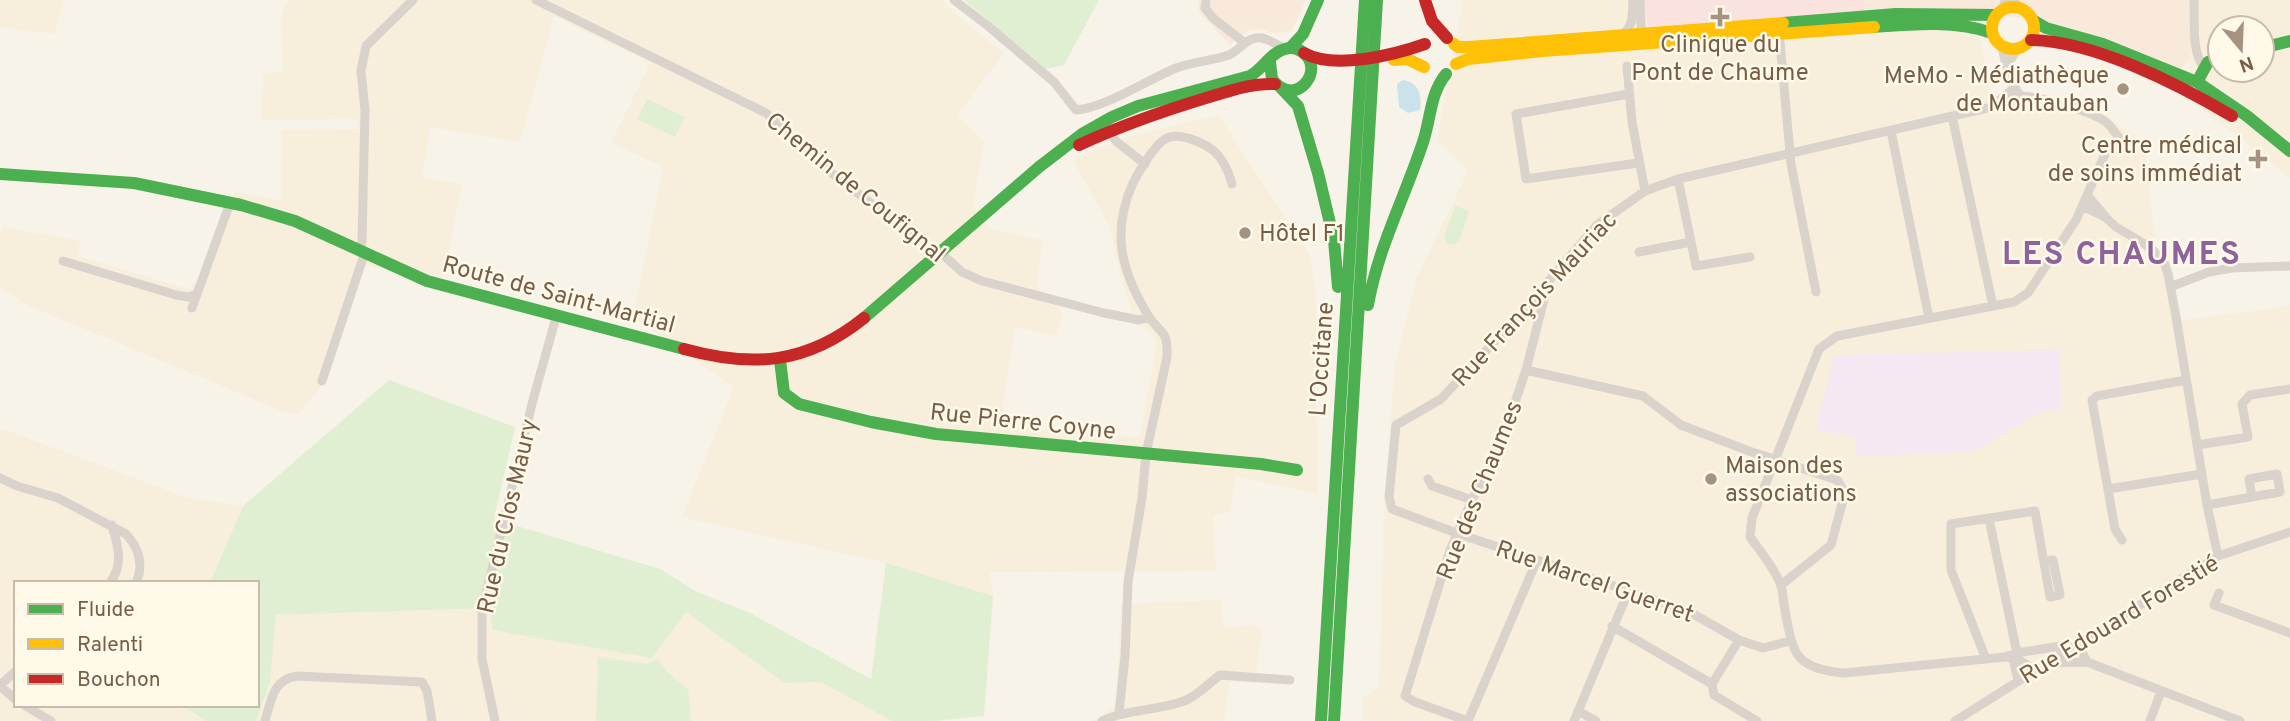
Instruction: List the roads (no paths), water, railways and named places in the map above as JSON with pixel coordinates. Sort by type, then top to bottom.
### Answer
[{"type":"main road","points":[[1318,0],[1303,34],[1288,48],[1275,54],[1270,61],[1269,74],[1298,106],[1331,218],[1339,283],[1338,327],[1348,370]]},
{"type":"main road","name":"L'Occitane","points":[[1321,721],[1348,370],[1368,37],[1364,0]]},
{"type":"main road","name":"L'Occitane","points":[[1368,37],[1377,0]]},
{"type":"main road","points":[[1425,0],[1436,29],[1458,47],[2001,8],[2016,3],[2027,11],[2034,21],[2046,28],[2103,44],[2197,82],[2247,116],[2290,151]]},
{"type":"main road","points":[[2001,8],[1992,22],[1992,33],[2002,46],[2018,48],[2031,40],[2048,39],[2100,54],[2188,93],[2269,136]]},
{"type":"main road","points":[[2031,40],[2034,21]]},
{"type":"main road","points":[[1278,86],[1287,90],[1300,88],[1309,79],[1327,69],[1399,59],[1407,59],[1434,74],[1451,69],[1468,59],[1542,51],[1901,24],[1970,26],[1992,33]]},
{"type":"main road","points":[[1288,48],[1316,60],[1330,61],[1404,52],[1435,37],[1450,41],[1458,54],[1451,69],[1435,88],[1423,142],[1378,254],[1363,337],[1348,370]]},
{"type":"main road","points":[[1424,67],[1420,55],[1425,44]]},
{"type":"main road","points":[[1304,53],[1311,65],[1309,79]]},
{"type":"main road","name":"Route de Saint-Martial","points":[[0,174],[49,180],[134,183],[230,203],[294,220],[398,271],[427,281],[709,356],[756,362],[780,360],[820,348],[845,333],[1077,138],[1112,117],[1255,74],[1270,61]]},
{"type":"main road","points":[[2119,62],[2136,65],[2187,85],[2197,82],[2206,65]]},
{"type":"main road","name":"Route de Saint-Martial","points":[[1054,157],[1126,123],[1257,83],[1278,86]]},
{"type":"main road","points":[[1108,131],[1113,121],[1163,100]]},
{"type":"main road","name":"Rue Pierre Coyne","points":[[780,360],[784,393],[799,404],[871,422],[936,434],[1261,464],[1297,470]]},
{"type":"main road","name":"L'Occitane","points":[[1334,721],[1348,370]]},
{"type":"street","points":[[322,382],[362,253],[365,110],[360,71],[366,46],[412,0]]},
{"type":"street","name":"Chemin de Coufignal","points":[[536,0],[766,113],[835,176],[962,272],[982,281],[1104,313],[1139,320],[1149,317]]},
{"type":"street","points":[[954,0],[1054,82],[1076,110],[1101,103],[1188,64],[1227,55],[1248,40],[1259,37],[1288,48]]},
{"type":"street","points":[[1206,0],[1205,8],[1213,18],[1241,40],[1243,45]]},
{"type":"street","points":[[1622,35],[1629,30],[1631,24],[1633,0]]},
{"type":"street","points":[[1542,51],[1631,42],[1642,32],[1640,0]]},
{"type":"street","points":[[2194,0],[2196,43],[2199,61],[2204,68]]},
{"type":"street","points":[[1816,292],[1790,153],[1779,30],[1862,17]]},
{"type":"street","points":[[1259,37],[1266,44],[1270,61]]},
{"type":"street","points":[[2002,46],[2004,61],[2017,92],[2070,107],[2106,122],[2120,139],[2106,152],[2082,206],[2028,293],[2014,302],[1837,337],[1819,349],[1752,517],[1750,537],[1770,563],[1781,585],[1790,641],[1796,654],[1821,670],[1844,673],[1986,659],[2067,645],[2075,645],[2083,662]]},
{"type":"street","points":[[2009,69],[2010,61],[2018,48]]},
{"type":"street","points":[[1627,66],[1638,163],[1645,191]]},
{"type":"street","points":[[2188,93],[2196,91],[2216,95]]},
{"type":"street","name":"Rue François Mauriac","points":[[1459,534],[1392,509],[1389,497],[1396,425],[1441,399],[1548,283],[1597,225],[1645,191],[1678,179],[1992,107],[2017,92]]},
{"type":"street","points":[[1629,94],[1516,114],[1526,179],[1638,163]]},
{"type":"street","points":[[1952,116],[1993,306]]},
{"type":"street","points":[[1126,123],[1120,133],[1126,147]]},
{"type":"street","points":[[1108,131],[1117,142],[1145,164]]},
{"type":"street","points":[[1891,131],[1929,318]]},
{"type":"street","points":[[1119,713],[1128,582],[1142,498],[1146,454],[1168,341],[1149,317],[1129,275],[1122,255],[1119,233],[1134,182],[1162,140],[1184,136],[1215,152],[1229,173],[1232,184]]},
{"type":"street","points":[[1678,179],[1696,267],[1750,257]]},
{"type":"street","points":[[2087,195],[2105,217]]},
{"type":"street","points":[[192,308],[230,203]]},
{"type":"street","points":[[2082,206],[2105,217],[2154,251],[2164,262],[2171,287],[2218,556]]},
{"type":"street","points":[[1639,252],[1691,242]]},
{"type":"street","points":[[63,261],[176,295],[188,297],[197,294]]},
{"type":"street","points":[[2171,287],[2209,272],[2232,268],[2290,266]]},
{"type":"street","name":"Rue des Chaumes","points":[[1468,721],[1405,696],[1450,550],[1501,443],[1526,370],[1548,283]]},
{"type":"street","name":"Rue du Clos Maury","points":[[495,721],[482,659],[482,610],[533,400],[557,314]]},
{"type":"street","points":[[1526,370],[1643,396],[1681,425],[1840,483],[1844,491],[1843,500],[1830,545],[1781,585]]},
{"type":"street","points":[[2122,540],[2115,529],[2092,400],[2097,396],[2186,380]]},
{"type":"street","points":[[2197,445],[2248,437],[2242,404],[2250,395],[2290,389]]},
{"type":"street","points":[[2108,489],[2202,474]]},
{"type":"street","points":[[0,478],[58,498],[126,534],[136,548],[140,569],[137,581]]},
{"type":"street","points":[[1428,480],[1432,486],[1472,500]]},
{"type":"street","points":[[2207,505],[2252,497]]},
{"type":"street","points":[[1986,659],[1951,570],[1951,524],[2035,511],[2044,562]]},
{"type":"street","points":[[1989,519],[2018,680]]},
{"type":"street","points":[[111,581],[119,557],[112,525]]},
{"type":"street","name":"Rue Edouard Forestié","points":[[1955,721],[2218,556],[2290,532]]},
{"type":"street","name":"Rue Marcel Guerret","points":[[1459,534],[1688,611],[1739,640],[1763,648],[1790,641]]},
{"type":"street","points":[[1468,721],[1537,560]]},
{"type":"street","points":[[1574,721],[1629,590]]},
{"type":"street","points":[[2219,593],[2214,605],[2290,633]]},
{"type":"street","points":[[1612,626],[1712,684]]},
{"type":"street","points":[[1739,640],[1712,684],[1714,695],[1757,721]]},
{"type":"street","points":[[2015,655],[2035,665],[2035,670]]},
{"type":"street","points":[[2046,663],[2083,662],[2240,721]]},
{"type":"street","points":[[14,673],[0,685],[14,698]]},
{"type":"street","points":[[1102,721],[1119,713],[1131,713],[1186,701],[1220,674],[1290,680]]},
{"type":"street","points":[[265,721],[276,687],[283,680],[297,676],[422,681],[428,691],[432,721]]},
{"type":"street","points":[[2150,721],[2161,691]]},
{"type":"street","points":[[27,707],[51,721]]},
{"type":"street","points":[[1578,711],[1596,721]]},
{"type":"water","points":[[1403,80],[1413,84],[1418,90],[1420,110],[1408,113],[1399,107],[1397,84]]},
{"type":"place","name":"Clinique du Pont de Chaume","points":[[1720,17]]},
{"type":"place","name":"MeMo - Médiathèque de Montauban","points":[[2123,89]]},
{"type":"place","name":"Centre médical de soins immédiat","points":[[2258,159]]},
{"type":"place","name":"Hôtel F1","points":[[1245,233]]},
{"type":"place","name":"Maison des associations","points":[[1711,479]]},
{"type":"district","name":"LES CHAUMES","points":[[2122,253]]}]
